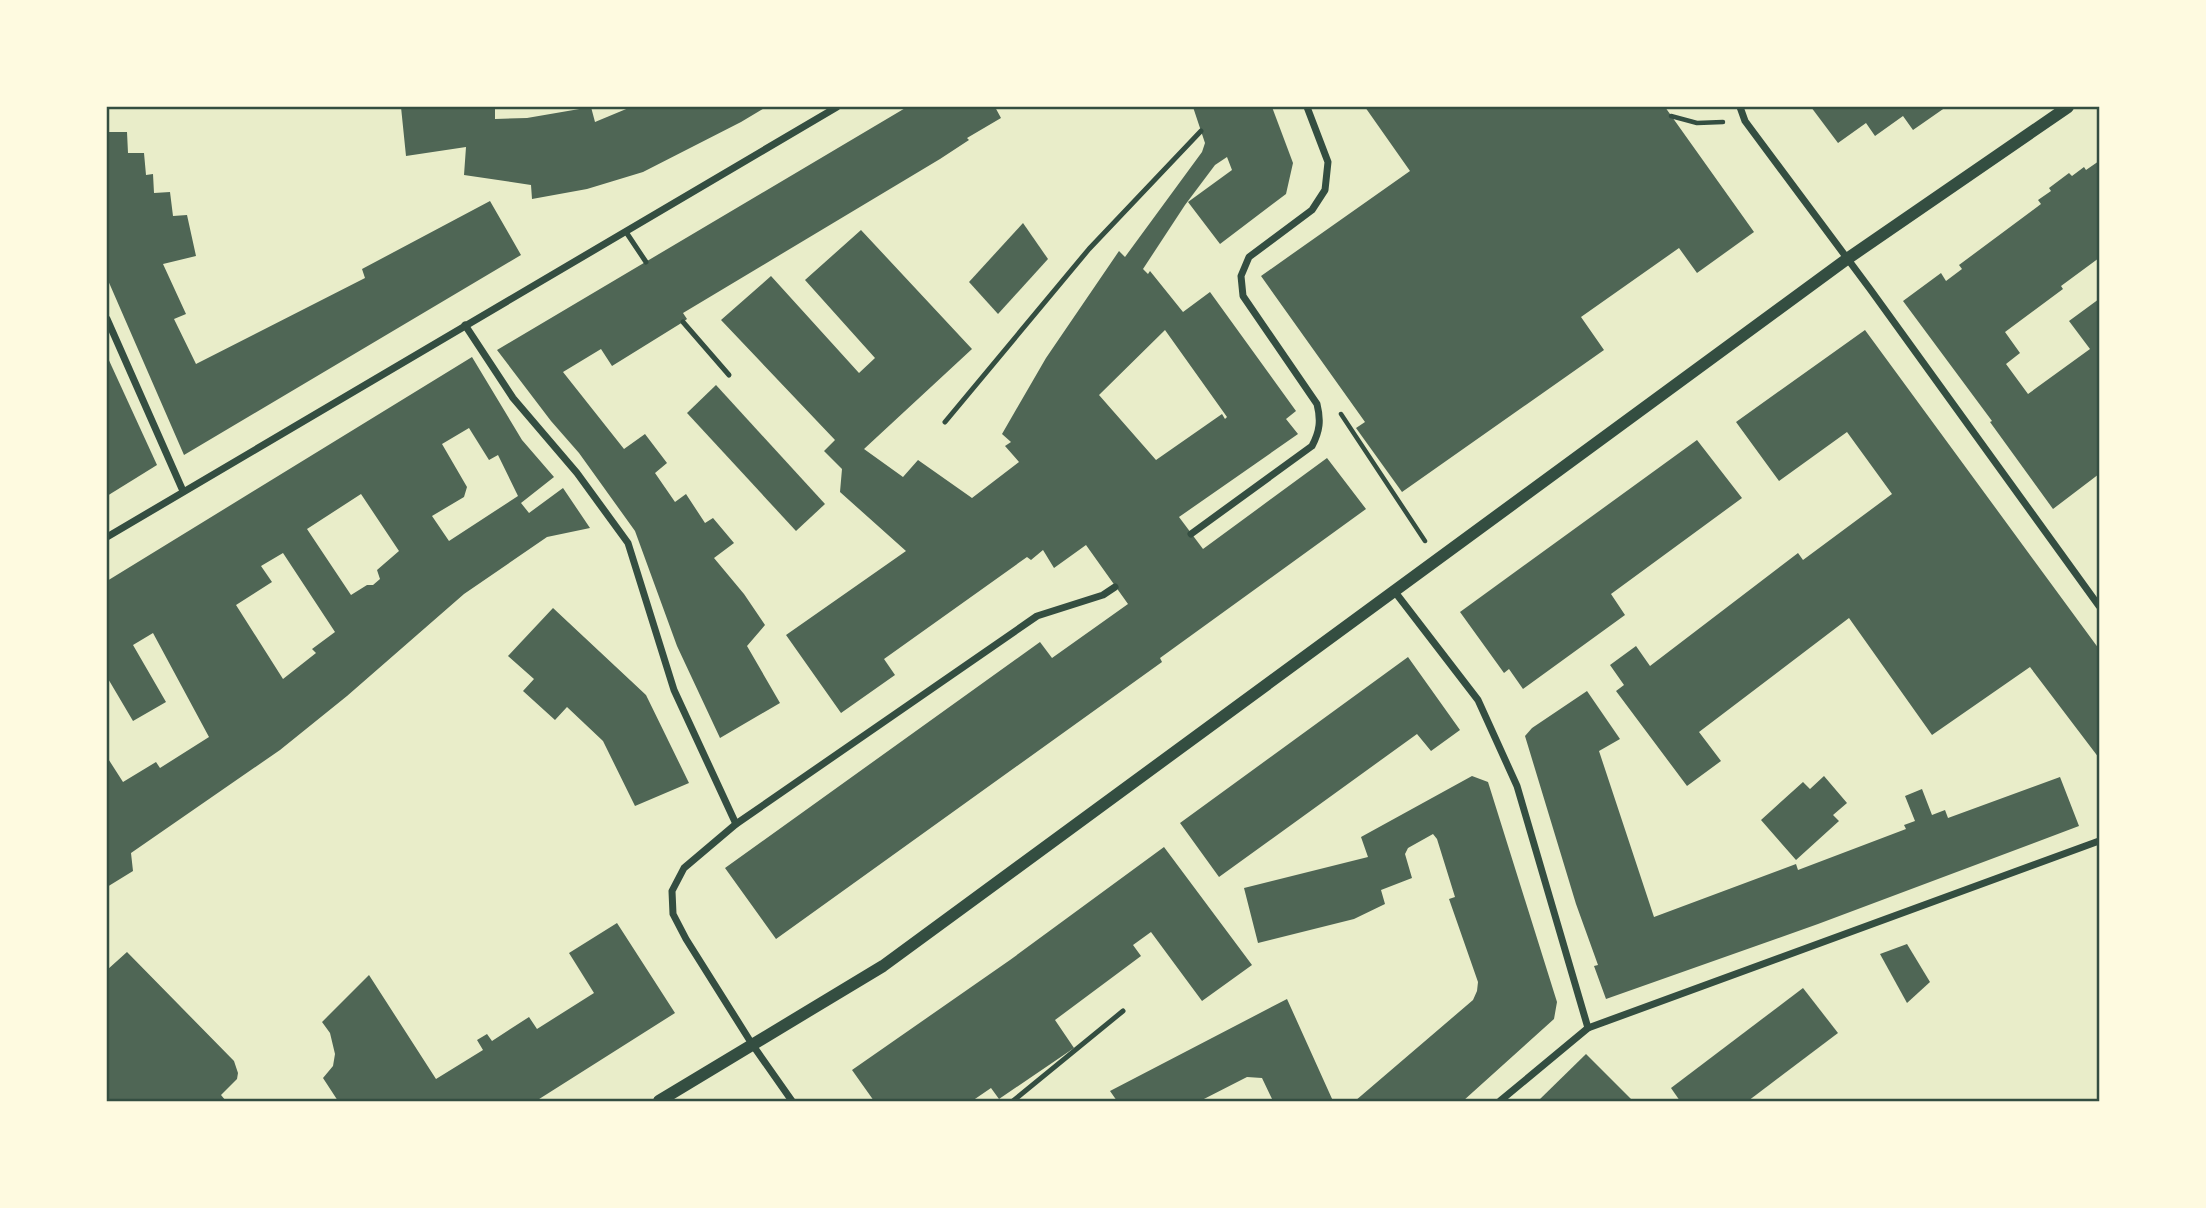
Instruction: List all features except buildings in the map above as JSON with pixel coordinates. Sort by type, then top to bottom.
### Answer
[{"type":"street","points":[[107,537],[837,107]]},
{"type":"street","points":[[1191,534],[1312,446],[1320,425],[1317,404],[1243,296],[1241,276],[1249,257],[1312,210],[1325,190],[1328,162],[1307,107]]},
{"type":"street","points":[[1740,107],[1745,121],[2099,606]]},
{"type":"street","points":[[659,1101],[883,966],[1847,259],[2068,107]]},
{"type":"street","points":[[107,319],[183,491]]},
{"type":"street","points":[[465,325],[513,398],[578,473],[628,543],[674,690],[736,824]]},
{"type":"street","points":[[792,1101],[752,1044],[673,914],[672,891],[684,869],[736,824],[1037,616],[1103,595],[1115,587]]},
{"type":"street","points":[[1395,592],[1478,700],[1517,786],[1588,1028]]},
{"type":"street","points":[[1500,1101],[1588,1028],[2099,841]]},
{"type":"lane","points":[[946,422],[1088,250],[1201,131]]},
{"type":"lane","points":[[626,232],[646,262]]},
{"type":"lane","points":[[683,322],[729,376]]},
{"type":"lane","points":[[1013,1101],[1124,1011]]},
{"type":"path","points":[[1671,116],[1697,123]]},
{"type":"path","points":[[1340,414],[1437,559]]}]
